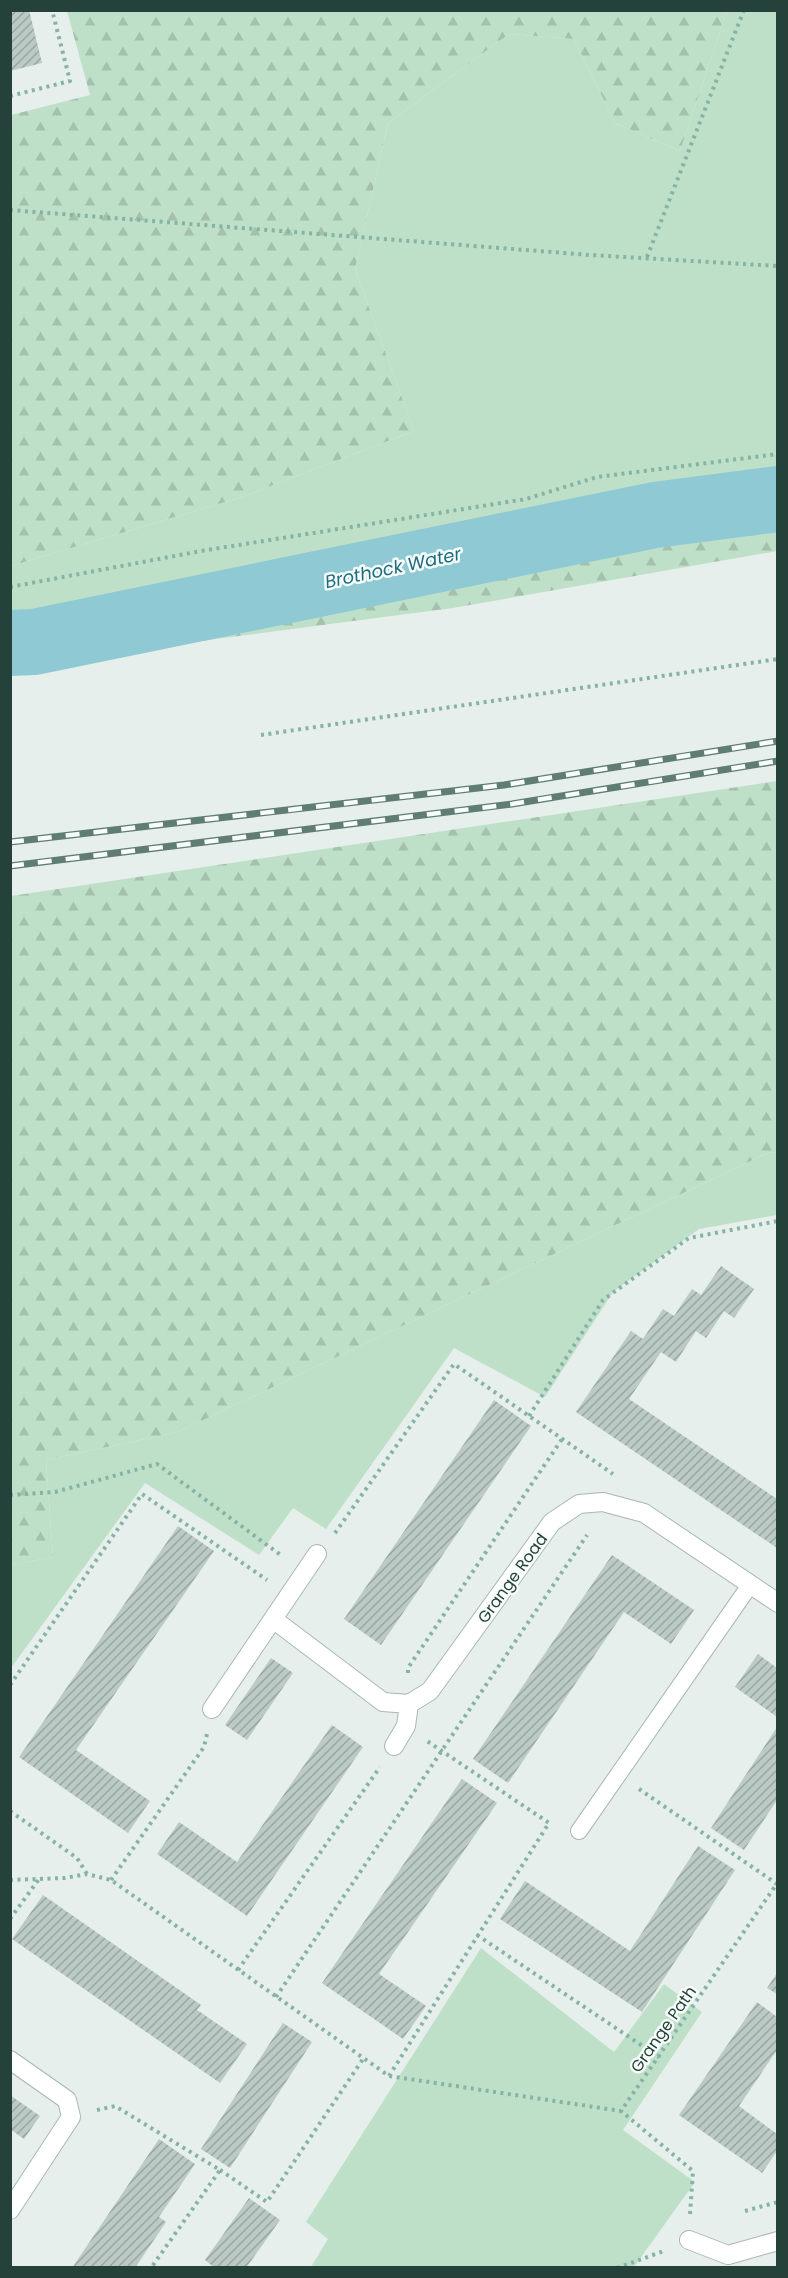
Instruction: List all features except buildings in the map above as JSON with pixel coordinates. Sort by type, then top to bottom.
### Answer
[{"type":"street","name":"Grange Road","points":[[409,1704],[430,1691],[552,1522],[579,1504],[603,1502],[644,1513],[777,1603]]},
{"type":"street","points":[[212,1709],[317,1554]]},
{"type":"street","points":[[273,1619],[383,1702],[409,1704],[406,1726],[394,1746]]},
{"type":"street","points":[[10,2060],[67,2100],[71,2117],[10,2210]]},
{"type":"street","points":[[688,2240],[728,2255],[777,2241]]},
{"type":"lane","points":[[579,1831],[750,1585]]},
{"type":"path","points":[[10,96],[70,81],[52,10]]},
{"type":"path","points":[[647,257],[744,10]]},
{"type":"path","points":[[10,210],[777,266]]},
{"type":"path","points":[[10,587],[201,551],[526,499],[597,477],[777,454]]},
{"type":"path","points":[[261,735],[777,658]]},
{"type":"path","points":[[529,1416],[603,1300],[689,1238],[777,1221]]},
{"type":"path","points":[[317,1554],[332,1537],[454,1364],[617,1476]]},
{"type":"path","points":[[409,1704],[408,1668],[562,1438]]},
{"type":"path","points":[[10,1495],[55,1492],[158,1464],[305,1573]]},
{"type":"path","points":[[10,1685],[142,1494],[289,1596]]},
{"type":"path","points":[[276,1997],[590,1530],[603,1502]]},
{"type":"path","points":[[111,1880],[204,1747],[212,1709]]},
{"type":"path","points":[[238,1970],[394,1746]]},
{"type":"path","points":[[389,2076],[549,1823],[442,1751]]},
{"type":"path","points":[[618,1774],[777,1883]]},
{"type":"path","points":[[10,1811],[77,1858],[87,1874]]},
{"type":"path","points":[[10,1880],[87,1874],[111,1880],[389,2076],[621,2111],[693,2171],[688,2240],[648,2258],[617,2268]]},
{"type":"path","points":[[10,1919],[39,1879]]},
{"type":"path","name":"Grange Path","points":[[621,2111],[777,1883]]},
{"type":"path","points":[[477,1935],[659,2057]]},
{"type":"path","points":[[116,2106],[267,2202],[363,2059]]},
{"type":"path","points":[[151,2268],[220,2170]]},
{"type":"path","points":[[745,2211],[777,2202]]},
{"type":"green space","points":[[67,10],[727,11],[680,151],[615,123],[574,39],[509,34],[388,123],[355,269],[414,431],[242,497],[11,566],[11,115],[90,95]]},
{"type":"green space","points":[[727,11],[777,11],[777,485],[569,519],[74,610],[110,653],[11,664],[11,566],[242,497],[414,431],[355,269],[388,123],[509,34],[574,39],[615,123],[680,151]]},
{"type":"green space","points":[[777,485],[777,551],[453,608],[110,653],[73,611],[569,519]]},
{"type":"green space","points":[[777,781],[777,1153],[770,1152],[178,1432],[46,1460],[53,1557],[11,1565],[11,896]]},
{"type":"green space","points":[[770,1152],[777,1153],[777,1215],[699,1229],[613,1292],[545,1397],[454,1348],[326,1529],[293,1508],[259,1555],[145,1483],[11,1668],[11,1565],[53,1557],[46,1460],[178,1432]]},
{"type":"green space","points":[[481,1948],[614,2052],[664,1984],[702,2012],[623,2130],[695,2182],[634,2267],[311,2267],[328,2239],[306,2222]]},
{"type":"waterway","name":"Brothock Water","points":[[10,643],[34,642],[655,515],[778,499]]},
{"type":"railway","points":[[10,842],[504,785],[778,741]]},
{"type":"railway","points":[[10,866],[512,804],[778,761]]}]
